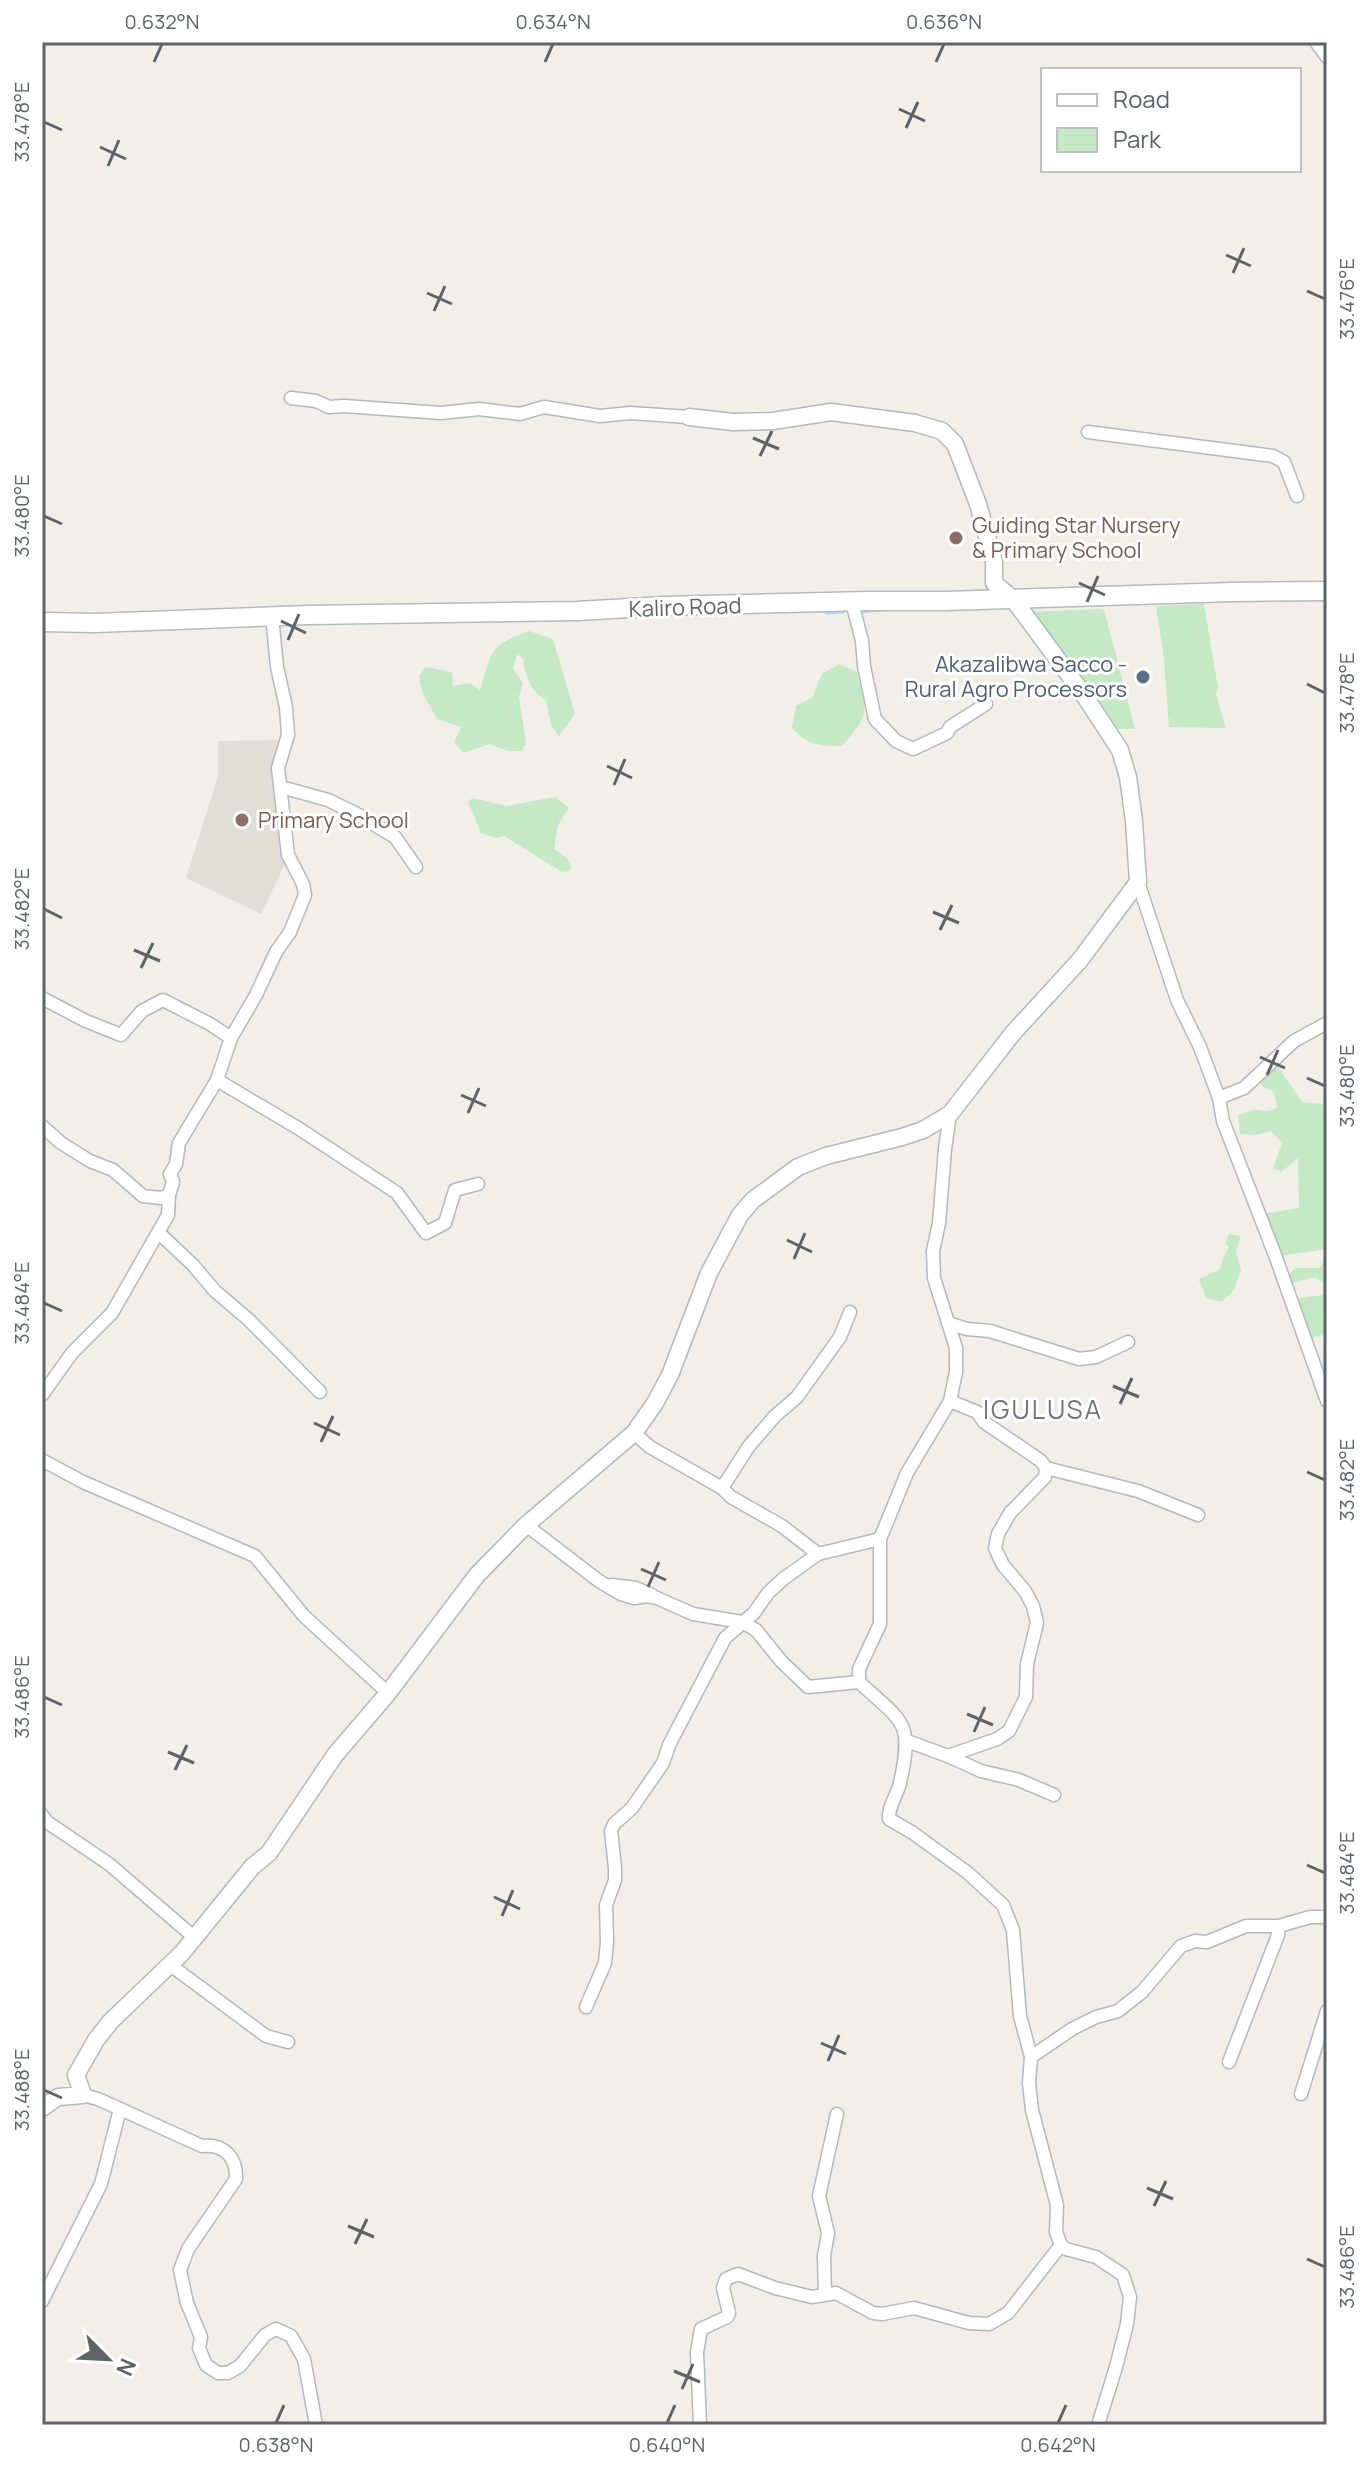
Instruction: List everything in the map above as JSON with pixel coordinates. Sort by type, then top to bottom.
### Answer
[{"type":"main road","name":"Kaliro Road","points":[[42,622],[1327,591]]},
{"type":"street","points":[[1316,42],[1327,57]]},
{"type":"street","points":[[291,398],[316,401],[329,407],[441,413],[479,409],[520,414],[544,407],[600,416],[630,413],[733,422],[773,421],[831,412],[915,423],[942,431],[955,444],[978,504],[994,562],[994,583],[1013,599],[1084,695],[1113,738],[1124,761],[1134,821],[1138,882],[1177,1000],[1200,1047],[1219,1098],[1223,1121],[1327,1401]]},
{"type":"street","points":[[1088,432],[1273,456],[1284,462],[1297,496]]},
{"type":"street","points":[[852,602],[875,719],[896,741],[913,749],[926,744],[947,733],[950,727],[986,704]]},
{"type":"street","points":[[42,1395],[72,1353],[112,1313],[159,1233],[168,1215],[173,1182],[170,1174],[176,1164],[179,1143],[217,1080],[231,1038],[276,952],[290,932],[305,895],[303,884],[288,855],[278,768],[288,735],[272,616]]},
{"type":"street","points":[[281,787],[328,800],[355,813],[395,837],[416,867]]},
{"type":"street","points":[[42,2108],[58,2097],[76,2075],[111,2021],[195,1938],[252,1867],[269,1853],[293,1813],[335,1755],[388,1693],[477,1575],[526,1525],[634,1433],[670,1375],[709,1273],[740,1215],[753,1200],[798,1167],[826,1156],[923,1130],[950,1114],[1036,1005],[1080,960],[1138,882]]},
{"type":"street","points":[[42,998],[121,1035],[142,1011],[163,1000],[231,1038]]},
{"type":"street","points":[[1219,1098],[1244,1088],[1294,1041],[1327,1023]]},
{"type":"street","points":[[217,1080],[298,1128],[397,1193],[426,1233],[445,1223],[455,1190],[478,1184]]},
{"type":"street","points":[[859,1682],[859,1669],[880,1624],[880,1539],[907,1473],[950,1401],[956,1372],[956,1348],[934,1278],[933,1251],[939,1223],[950,1114]]},
{"type":"street","points":[[42,1126],[61,1143],[90,1161],[113,1170],[143,1196],[161,1198],[169,1195]]},
{"type":"street","points":[[159,1233],[320,1392]]},
{"type":"street","points":[[722,1488],[749,1446],[775,1416],[797,1397],[840,1337],[850,1312]]},
{"type":"street","points":[[948,1323],[990,1331],[1079,1359],[1096,1357],[1128,1342]]},
{"type":"street","points":[[950,1401],[977,1412],[984,1422],[1041,1461],[1046,1468],[1138,1491],[1198,1515]]},
{"type":"street","points":[[634,1433],[650,1447],[782,1526],[818,1554]]},
{"type":"street","points":[[42,1460],[83,1482],[255,1556],[304,1616],[388,1693]]},
{"type":"street","points":[[948,1756],[997,1739],[1009,1731],[1026,1697],[1027,1664],[1037,1623],[1025,1591],[1003,1565],[995,1548],[1008,1515],[1045,1477],[1046,1468]]},
{"type":"street","points":[[526,1525],[605,1585],[634,1598],[657,1598],[693,1614],[742,1622],[756,1630],[781,1661],[808,1687],[859,1682],[886,1704],[900,1721],[907,1741],[900,1787],[889,1819],[944,1855],[1003,1905],[1013,1930],[1020,2016],[1031,2057],[1029,2083],[1032,2110],[1057,2205],[1056,2232],[1066,2249],[1096,2257],[1123,2275],[1130,2297],[1120,2353],[1098,2425]]},
{"type":"street","points":[[586,2007],[605,1963],[606,1905],[615,1880],[611,1831],[614,1824],[632,1808],[663,1763],[669,1745],[725,1638],[754,1613],[783,1579],[818,1554],[880,1539]]},
{"type":"street","points":[[907,1741],[981,1771],[1019,1780],[1054,1795]]},
{"type":"street","points":[[42,1815],[47,1822],[109,1864],[195,1938]]},
{"type":"street","points":[[1031,2057],[1072,2029],[1096,2017],[1118,2011],[1142,1992],[1181,1946],[1195,1941],[1207,1942],[1246,1926],[1279,1926],[1310,1917],[1327,1917]]},
{"type":"street","points":[[1229,2062],[1279,1926]]},
{"type":"street","points":[[169,1964],[266,2036],[288,2042]]},
{"type":"street","points":[[1301,2094],[1327,2011]]},
{"type":"street","points":[[76,2075],[83,2095]]},
{"type":"street","points":[[58,2097],[83,2095],[98,2099],[202,2146],[214,2145],[224,2149],[232,2157],[236,2179],[188,2249],[180,2270],[187,2303],[201,2337],[199,2348],[206,2365],[218,2373],[228,2373],[240,2366],[265,2335],[276,2329],[291,2336],[304,2359],[316,2425]]},
{"type":"street","points":[[42,2301],[101,2184],[120,2109]]},
{"type":"street","points":[[825,2293],[824,2256],[828,2233],[819,2196],[837,2114]]},
{"type":"street","points":[[700,2425],[697,2352],[701,2329],[727,2317],[729,2313],[723,2288],[726,2279],[738,2274],[812,2297],[836,2293],[873,2313],[914,2308],[969,2323],[989,2324],[1008,2313],[1061,2245]]},
{"type":"shaded area","name":"Primary School","points":[[277,740],[274,767],[285,864],[261,914],[186,878],[218,776],[218,741]]},
{"type":"green space","points":[[1204,604],[1218,688],[1216,694],[1226,728],[1169,727],[1156,606]]},
{"type":"green space","points":[[1103,609],[1135,729],[1107,729],[1026,612]]},
{"type":"green space","points":[[529,631],[553,639],[575,714],[559,736],[551,725],[546,700],[532,687],[523,659],[517,654],[513,668],[523,683],[519,697],[526,743],[522,751],[508,751],[489,744],[464,753],[454,742],[461,727],[437,719],[423,694],[419,677],[425,667],[452,672],[453,686],[470,683],[480,690],[490,658],[498,646]]},
{"type":"green space","points":[[839,664],[857,672],[864,712],[858,727],[842,746],[827,746],[803,738],[792,728],[796,706],[812,698],[822,674]]},
{"type":"green space","points":[[555,797],[569,808],[558,825],[554,849],[567,858],[571,866],[569,871],[562,872],[504,836],[496,838],[481,833],[468,802],[473,798],[507,806]]},
{"type":"green space","points":[[1277,1065],[1302,1102],[1327,1107],[1327,1249],[1279,1256],[1262,1214],[1299,1208],[1298,1158],[1281,1172],[1273,1168],[1282,1143],[1271,1131],[1255,1135],[1240,1134],[1238,1115],[1277,1108],[1274,1092],[1262,1086],[1259,1075]]},
{"type":"green space","points":[[1229,1234],[1241,1236],[1236,1251],[1241,1270],[1234,1290],[1222,1302],[1206,1298],[1199,1279],[1220,1269],[1229,1247],[1225,1244]]},
{"type":"green space","points":[[1327,1261],[1327,1338],[1322,1335],[1314,1337],[1311,1348],[1293,1299],[1323,1295],[1324,1283],[1314,1277],[1293,1283],[1288,1275],[1296,1268],[1319,1268]]},
{"type":"waterway","points":[[857,612],[881,610]]},
{"type":"waterway","points":[[826,613],[843,612]]},
{"type":"place","name":"Guiding Star Nursery & Primary School","points":[[956,538]]},
{"type":"place","name":"Akazalibwa Sacco - Rural Agro Processors","points":[[1143,677]]},
{"type":"place","name":"Primary School","points":[[242,820]]},
{"type":"district","name":"IGULUSA","points":[[1043,1410]]}]
